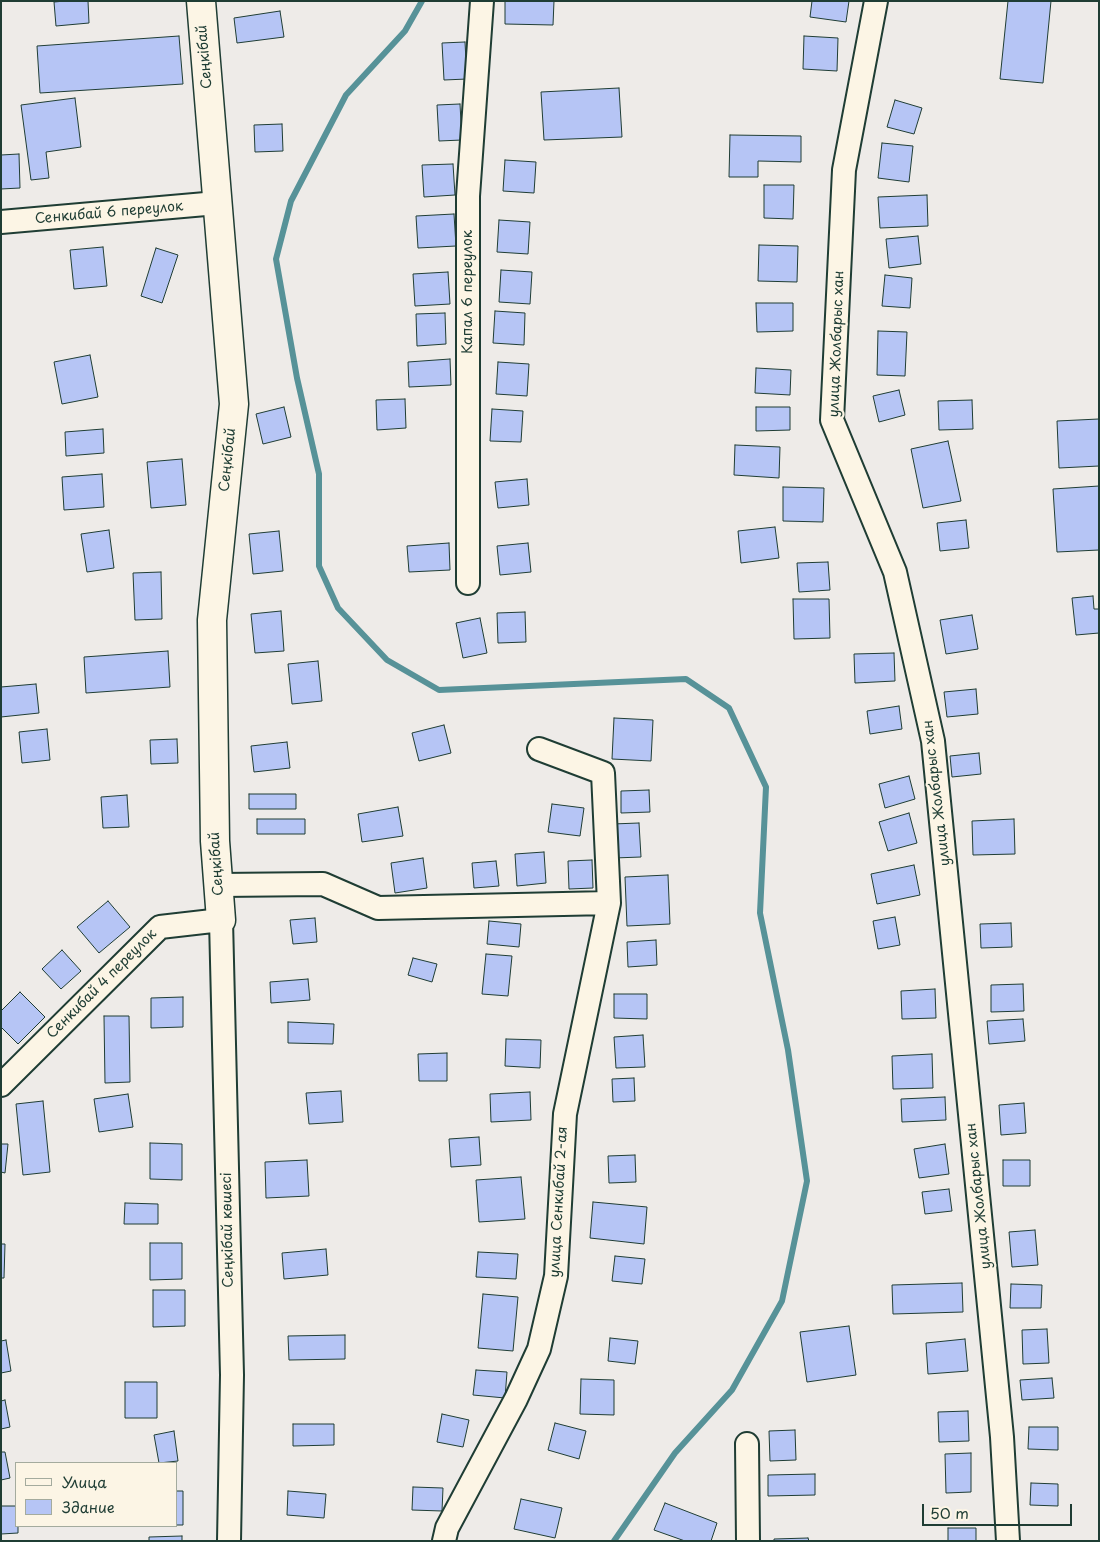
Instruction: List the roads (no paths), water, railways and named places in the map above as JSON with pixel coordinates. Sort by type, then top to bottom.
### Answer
[{"type":"street","name":"Сеңкібай","points":[[201,1],[234,404],[212,620],[215,841],[221,920]]},
{"type":"street","name":"Капал 6 переулок","points":[[468,583],[468,196],[482,1]]},
{"type":"street","name":"улица Жолбарыс хан","points":[[876,1],[844,170],[832,420],[895,572],[933,741],[1002,1428],[1008,1541]]},
{"type":"street","name":"Сенкибай 6 переулок","points":[[1,222],[217,203]]},
{"type":"street","name":"улица Сенкибай 2-ая","points":[[444,1541],[447,1528],[516,1399],[540,1349],[556,1276],[565,1114],[609,903],[603,772],[539,749]]},
{"type":"street","points":[[219,885],[323,884],[378,908],[609,903]]},
{"type":"street","name":"Сенкибай 4 переулок","points":[[1,1085],[160,926],[221,920]]},
{"type":"street","name":"Сеңкібай көшесі","points":[[221,920],[231,1365],[230,1541]]},
{"type":"street","points":[[747,1444],[748,1541]]},
{"type":"waterway","points":[[422,1],[405,31],[346,95],[291,201],[276,259],[297,378],[319,474],[319,566],[338,608],[387,660],[439,690],[686,679],[729,708],[766,787],[760,913],[788,1050],[807,1181],[782,1301],[732,1390],[675,1453],[614,1541]]}]
